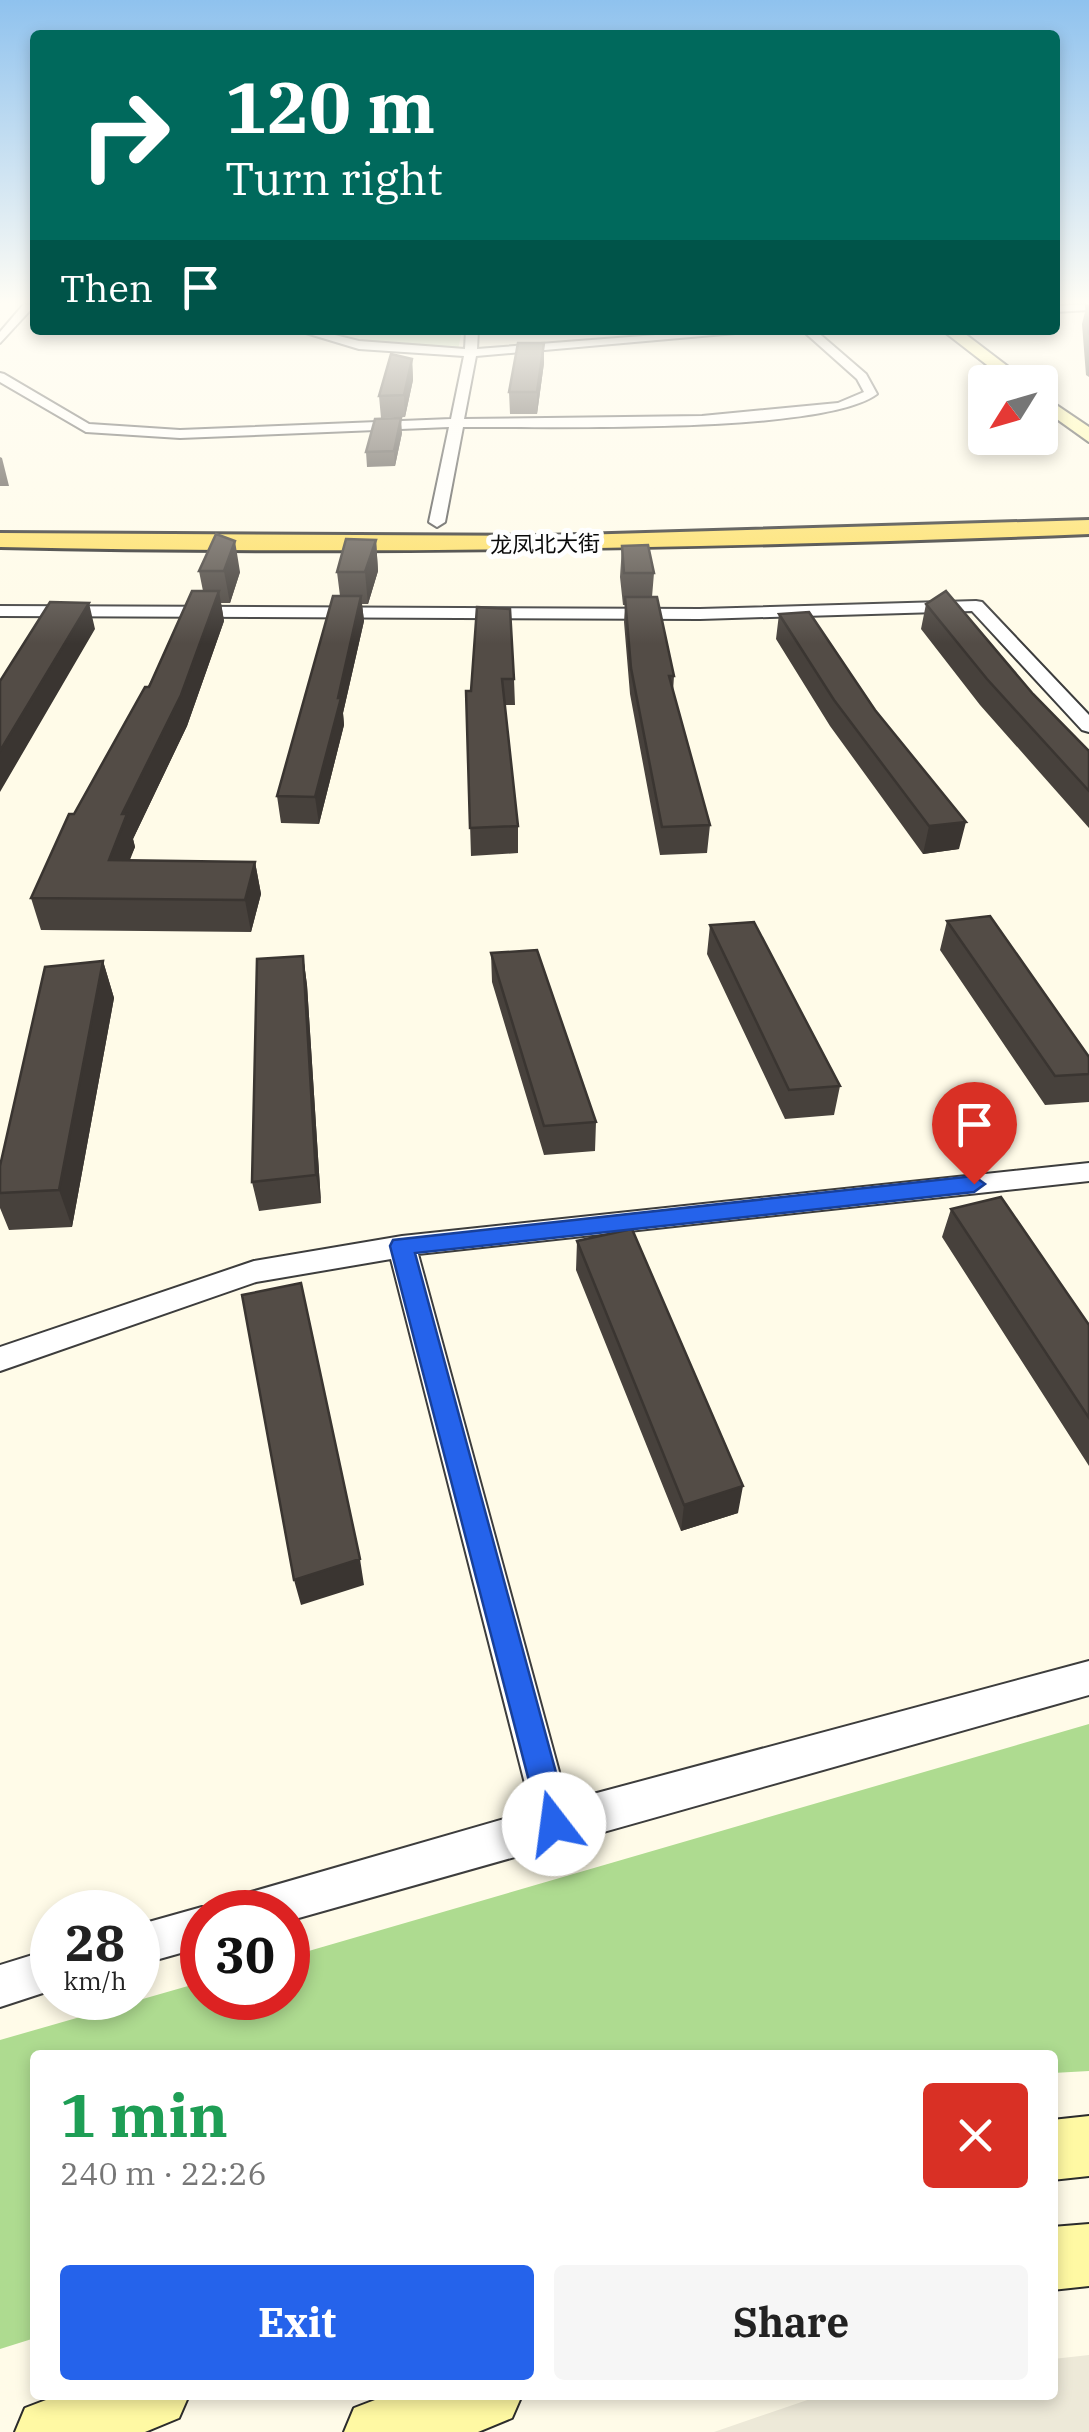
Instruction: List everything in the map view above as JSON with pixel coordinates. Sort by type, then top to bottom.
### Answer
[{"type":"main road","name":"龙凤北大街","points":[[215,520],[438,522],[1089,505]]},
{"type":"main road","name":"龙凤北大街","points":[[0,540],[284,547],[639,542],[1089,527]]},
{"type":"street","points":[[68,417],[86,428],[180,434],[456,422],[729,417]]},
{"type":"street","points":[[438,522],[457,417]]},
{"type":"street","points":[[1065,417],[1089,436]]},
{"type":"street","points":[[0,611],[700,614],[976,606],[1089,726]]},
{"type":"street","points":[[0,1359],[254,1272],[402,1246],[1089,1172]]},
{"type":"street","points":[[402,1246],[554,1824]]},
{"type":"street","points":[[310,1895],[1089,1678]]},
{"type":"street","points":[[0,1986],[30,1977]]},
{"type":"street","points":[[1058,2149],[1089,2146]]},
{"type":"street","points":[[1058,2258],[1089,2255]]},
{"type":"street","points":[[49,2432],[142,2400]]},
{"type":"street","points":[[378,2432],[474,2400]]},
{"type":"green space","points":[[1089,1724],[1089,2071],[1058,2073],[1058,2050],[30,2050],[30,2340],[0,2349],[0,2040],[70,2020],[160,2020],[160,1994],[180,1988],[180,2020],[310,2020],[310,1951]]},
{"type":"shaded area","points":[[1089,2355],[1089,2432],[714,2432],[807,2400],[1058,2400],[1058,2358]]},
{"type":"building","points":[[401,418],[394,451],[366,452],[375,419]]},
{"type":"building","points":[[216,534],[235,541],[224,571],[199,571]]},
{"type":"building","points":[[346,539],[376,540],[365,572],[337,572]]},
{"type":"building","points":[[648,545],[654,573],[624,573],[622,546]]},
{"type":"building","points":[[192,591],[219,591],[181,695],[122,814],[127,814],[109,860],[255,862],[245,900],[31,898],[69,814],[74,814],[145,687],[149,687]]},
{"type":"building","points":[[946,591],[1033,694],[1089,751],[1089,791],[987,679],[926,604]]},
{"type":"building","points":[[333,596],[361,596],[341,698],[315,797],[277,796]]},
{"type":"building","points":[[625,597],[657,597],[674,676],[669,676],[710,825],[662,827],[631,668]]},
{"type":"building","points":[[50,602],[89,603],[0,751],[0,681]]},
{"type":"building","points":[[477,607],[510,609],[514,679],[502,679],[518,826],[470,828],[466,691],[471,691]]},
{"type":"building","points":[[809,612],[875,710],[966,822],[929,826],[834,700],[779,614]]},
{"type":"building","points":[[990,916],[1089,1057],[1089,1074],[1055,1076],[947,921]]},
{"type":"building","points":[[754,922],[840,1086],[789,1090],[710,925]]},
{"type":"building","points":[[537,950],[596,1122],[544,1126],[491,953]]},
{"type":"building","points":[[303,956],[316,1175],[252,1182],[257,959]]},
{"type":"building","points":[[103,961],[59,1190],[0,1193],[0,1166],[45,967]]},
{"type":"building","points":[[1001,1197],[1089,1325],[1089,1418],[951,1209]]},
{"type":"building","points":[[632,1229],[743,1486],[684,1505],[577,1241]]},
{"type":"building","points":[[301,1283],[360,1559],[294,1580],[242,1295]]},
{"type":"route","points":[[554,1824],[402,1246],[974,1184]]}]
